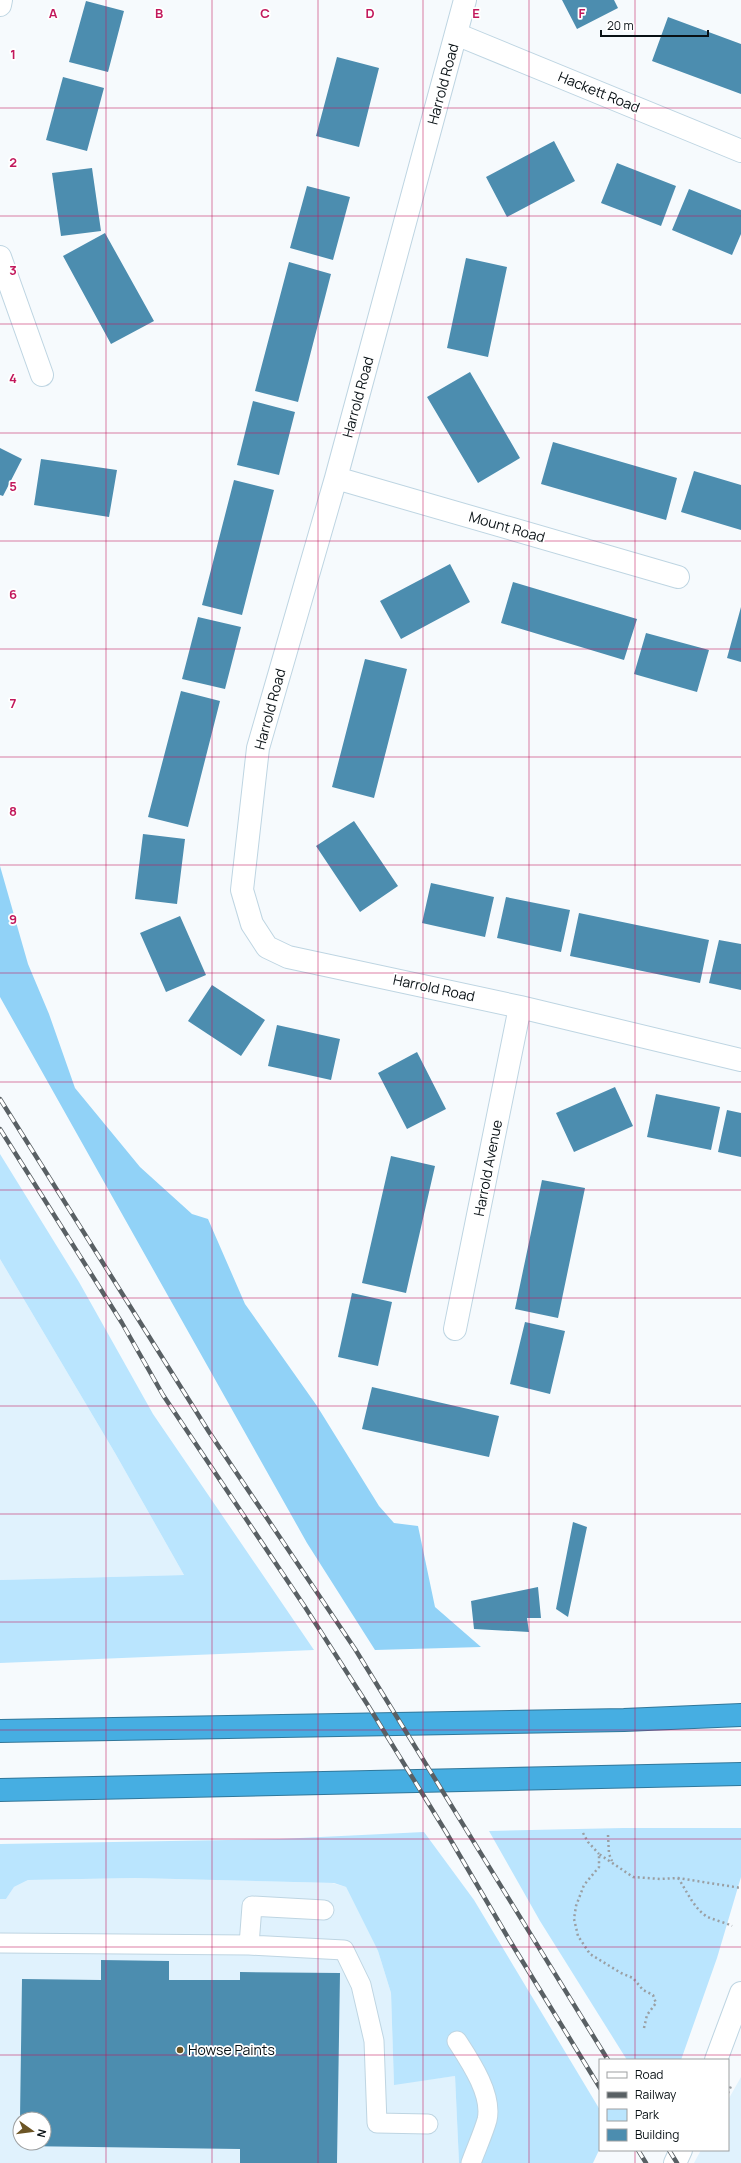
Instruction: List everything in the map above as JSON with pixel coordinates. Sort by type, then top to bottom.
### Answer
[{"type":"highway","points":[[0,1731],[616,1720],[741,1715]]},
{"type":"highway","points":[[0,1790],[741,1774]]},
{"type":"street","points":[[0,5],[1,0]]},
{"type":"street","name":"Harrold Road","points":[[465,0],[336,478],[258,748],[242,890],[252,924],[267,947],[288,957],[520,1007],[741,1060]]},
{"type":"street","name":"Hackett Road","points":[[456,34],[741,151]]},
{"type":"street","points":[[0,257],[42,375]]},
{"type":"street","name":"Mount Road","points":[[336,478],[678,577]]},
{"type":"street","name":"Harrold Avenue","points":[[455,1329],[520,1007]]},
{"type":"street","points":[[716,2059],[741,1993]]},
{"type":"street","points":[[675,2163],[681,2151]]},
{"type":"lane","points":[[249,1945],[252,1906],[324,1910]]},
{"type":"lane","points":[[0,1943],[249,1945],[344,1950],[361,1985],[374,2041],[377,2124],[428,2124]]},
{"type":"lane","points":[[457,2041],[469,2059],[485,2090],[487,2118],[471,2163]]},
{"type":"path","points":[[583,1833],[588,1842],[599,1854],[633,1876],[660,1879],[678,1878],[741,1888]]},
{"type":"path","points":[[608,1835],[609,1854],[612,1861]]},
{"type":"path","points":[[599,1854],[599,1867],[584,1885],[576,1906],[574,1915],[575,1924],[581,1941],[590,1954],[621,1973],[633,1978],[643,1990],[653,1995],[656,2003],[647,2016],[644,2028]]},
{"type":"path","points":[[678,1878],[698,1910],[707,1917],[732,1926]]},
{"type":"shaded area","points":[[0,866],[28,964],[49,1014],[75,1088],[140,1167],[192,1214],[208,1219],[245,1304],[317,1406],[379,1506],[394,1523],[418,1526],[435,1607],[481,1647],[375,1650],[307,1543],[0,997]]},
{"type":"shaded area","points":[[0,1259],[115,1453],[184,1575],[0,1580]]},
{"type":"shaded area","points":[[135,1878],[332,1883],[346,1887],[378,1951],[391,1993],[394,2084],[455,2076],[459,2163],[0,2163],[0,1899],[6,1899],[14,1887],[28,1880]]},
{"type":"shaded area","points":[[741,2077],[741,2163],[694,2163],[700,2151],[729,2151],[729,2098]]},
{"type":"green space","points":[[0,1154],[79,1282],[153,1414],[314,1650],[0,1663],[0,1580],[184,1575],[115,1453],[0,1259]]},
{"type":"green space","points":[[623,1828],[741,1828],[741,1877],[717,1958],[681,2059],[626,2059],[540,1921],[489,1831]]},
{"type":"green space","points":[[424,1832],[474,1900],[599,2108],[599,2150],[593,2163],[459,2163],[455,2076],[394,2085],[391,1993],[378,1951],[346,1887],[334,1883],[135,1878],[28,1880],[14,1887],[6,1899],[0,1899],[0,1844],[279,1839]]},
{"type":"building","points":[[562,0],[614,0],[618,8],[577,29]]},
{"type":"building","points":[[86,1],[124,11],[108,72],[69,62]]},
{"type":"building","points":[[668,17],[741,44],[741,94],[652,61]]},
{"type":"building","points":[[337,57],[379,68],[359,147],[316,136]]},
{"type":"building","points":[[63,77],[104,88],[87,151],[46,140]]},
{"type":"building","points":[[554,141],[575,181],[507,217],[486,177]]},
{"type":"building","points":[[617,163],[676,186],[661,226],[601,203]]},
{"type":"building","points":[[92,168],[101,231],[61,236],[52,173]]},
{"type":"building","points":[[307,186],[350,197],[333,260],[290,248]]},
{"type":"building","points":[[689,189],[741,210],[741,234],[732,255],[672,230]]},
{"type":"building","points":[[105,233],[154,321],[111,344],[63,256]]},
{"type":"building","points":[[466,258],[507,267],[488,357],[447,348]]},
{"type":"building","points":[[289,262],[331,274],[298,402],[255,391]]},
{"type":"building","points":[[470,372],[520,458],[478,483],[427,397]]},
{"type":"building","points":[[253,401],[295,412],[279,475],[237,465]]},
{"type":"building","points":[[553,442],[677,478],[666,520],[541,484]]},
{"type":"building","points":[[0,448],[22,459],[3,496],[0,495]]},
{"type":"building","points":[[41,459],[117,470],[109,517],[34,505]]},
{"type":"building","points":[[694,471],[741,485],[741,530],[681,512]]},
{"type":"building","points":[[234,480],[274,490],[242,615],[202,605]]},
{"type":"building","points":[[450,564],[470,602],[401,639],[380,601]]},
{"type":"building","points":[[513,582],[637,619],[624,660],[501,623]]},
{"type":"building","points":[[741,607],[741,662],[727,658]]},
{"type":"building","points":[[198,617],[241,627],[225,689],[182,679]]},
{"type":"building","points":[[646,633],[709,650],[697,692],[634,674]]},
{"type":"building","points":[[365,659],[407,669],[374,798],[332,787]]},
{"type":"building","points":[[181,691],[220,701],[188,827],[148,817]]},
{"type":"building","points":[[354,821],[398,886],[360,912],[316,846]]},
{"type":"building","points":[[143,834],[185,839],[177,904],[135,899]]},
{"type":"building","points":[[431,883],[494,897],[485,937],[422,923]]},
{"type":"building","points":[[506,897],[570,910],[561,952],[497,938]]},
{"type":"building","points":[[579,913],[709,940],[700,983],[570,956]]},
{"type":"building","points":[[180,916],[206,975],[166,992],[140,933]]},
{"type":"building","points":[[719,940],[741,944],[741,990],[709,983]]},
{"type":"building","points":[[212,985],[265,1020],[241,1056],[188,1021]]},
{"type":"building","points":[[277,1025],[340,1039],[331,1080],[268,1066]]},
{"type":"building","points":[[417,1052],[446,1109],[407,1129],[378,1073]]},
{"type":"building","points":[[615,1087],[633,1126],[574,1152],[556,1113]]},
{"type":"building","points":[[656,1094],[720,1107],[711,1150],[647,1137]]},
{"type":"building","points":[[727,1110],[741,1113],[741,1157],[718,1152]]},
{"type":"building","points":[[391,1156],[435,1166],[406,1293],[362,1283]]},
{"type":"building","points":[[542,1180],[585,1188],[558,1318],[515,1309]]},
{"type":"building","points":[[352,1293],[392,1302],[378,1366],[338,1357]]},
{"type":"building","points":[[525,1322],[565,1331],[550,1394],[510,1384]]},
{"type":"building","points":[[372,1387],[499,1416],[489,1457],[362,1429]]},
{"type":"building","points":[[573,1522],[587,1527],[568,1617],[556,1609]]},
{"type":"building","points":[[538,1587],[541,1618],[527,1618],[529,1632],[474,1629],[471,1601]]},
{"type":"building","name":"Howse Paints","points":[[101,1960],[169,1961],[169,1980],[240,1980],[240,1972],[340,1973],[337,2163],[240,2163],[240,2149],[52,2146],[52,2111],[20,2111],[22,1979],[101,1980]]},
{"type":"railway","points":[[0,1099],[209,1432],[355,1649],[607,2059]]},
{"type":"railway","points":[[0,1129],[122,1323],[163,1395],[305,1607],[369,1707],[599,2086]]},
{"type":"railway","points":[[639,2151],[646,2163]]},
{"type":"railway","points":[[670,2151],[677,2163]]},
{"type":"place","name":"Howse Paints","points":[[180,2050]]}]
